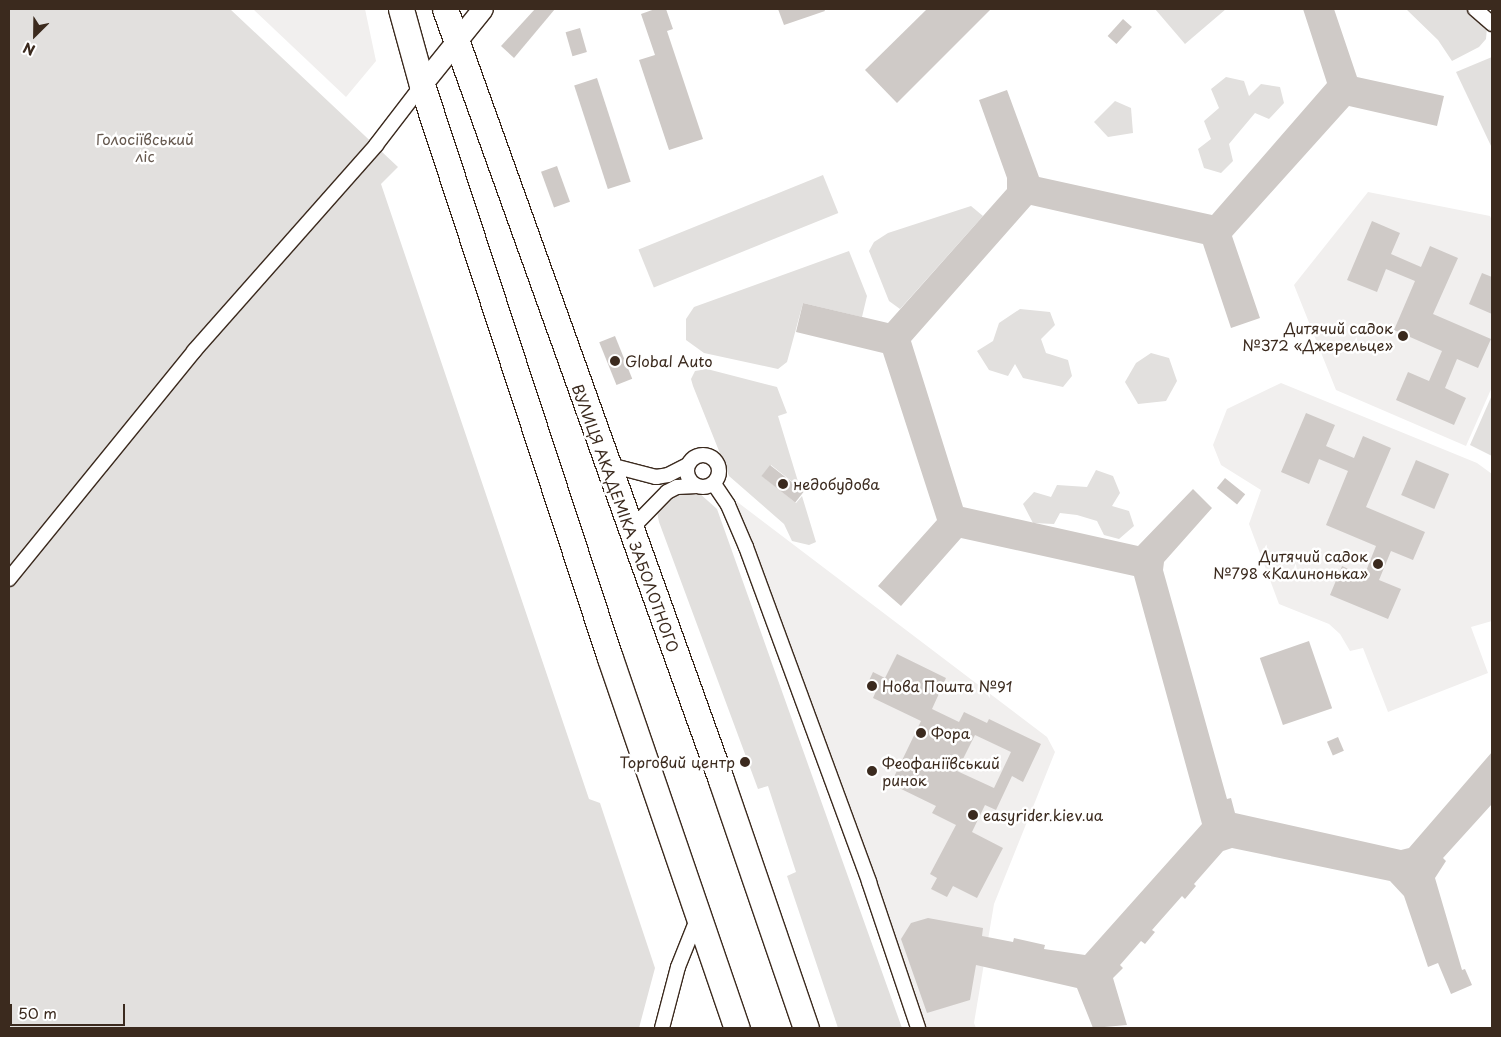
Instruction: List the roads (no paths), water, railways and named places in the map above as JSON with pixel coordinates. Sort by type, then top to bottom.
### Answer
[{"type":"highway","points":[[401,9],[422,85],[610,658],[737,1028]]},
{"type":"highway","name":"ВУЛИЦЯ АКАДЕМІКА ЗАБОЛОТНОГО","points":[[445,9],[629,531],[721,780],[806,1028]]},
{"type":"street","points":[[9,579],[194,351],[376,145],[483,9]]},
{"type":"street","points":[[1475,9],[1492,24]]},
{"type":"street","points":[[606,464],[656,477],[668,476],[701,455],[712,457],[720,470],[714,484]]},
{"type":"street","points":[[688,465],[688,476],[697,486]]},
{"type":"street","points":[[629,531],[667,492],[677,487],[714,484]]},
{"type":"street","points":[[714,484],[728,504],[746,547],[868,882],[918,1028]]},
{"type":"street","points":[[662,1028],[678,967],[699,914]]},
{"type":"place","name":"Дитячий садок №372 «Джерельце»","points":[[1403,336]]},
{"type":"place","name":"Global Auto","points":[[615,361]]},
{"type":"place","name":"недобудова","points":[[783,484]]},
{"type":"place","name":"Дитячий садок №798 «Калинонька»","points":[[1378,564]]},
{"type":"place","name":"Нова Пошта №91","points":[[872,686]]},
{"type":"place","name":"Фора","points":[[921,733]]},
{"type":"place","name":"Торговий центр","points":[[745,762]]},
{"type":"place","name":"Феофаніївський ринок","points":[[872,771]]},
{"type":"place","name":"easyrider.kiev.ua","points":[[973,815]]},
{"type":"park label","name":"Голосіївський ліс","points":[[145,146]]}]
